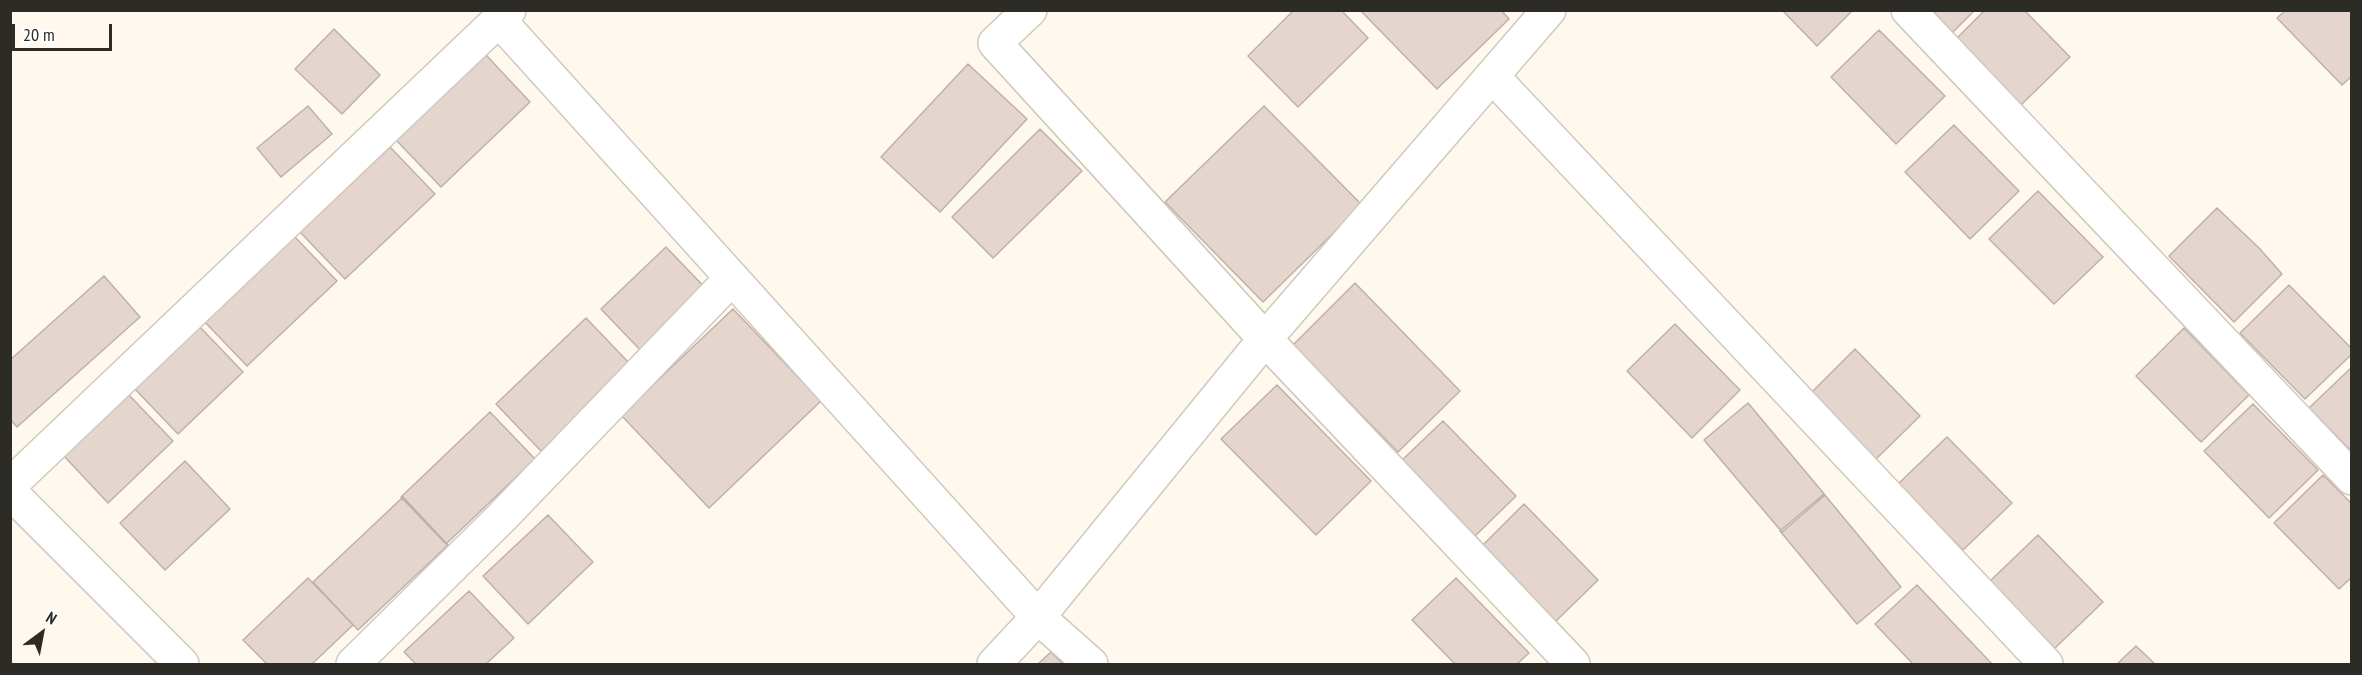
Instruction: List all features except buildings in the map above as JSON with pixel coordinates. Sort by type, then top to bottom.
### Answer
[{"type":"street","points":[[1030,10],[995,43],[1265,339],[1573,664]]},
{"type":"street","points":[[994,664],[1038,617],[1265,339],[1549,10]]},
{"type":"street","points":[[1908,10],[2352,478]]},
{"type":"street","points":[[10,485],[504,15],[732,278],[1038,617],[1092,664]]},
{"type":"street","points":[[1492,76],[2046,664]]},
{"type":"street","points":[[353,664],[502,517],[732,278]]},
{"type":"street","points":[[10,492],[182,664]]}]
